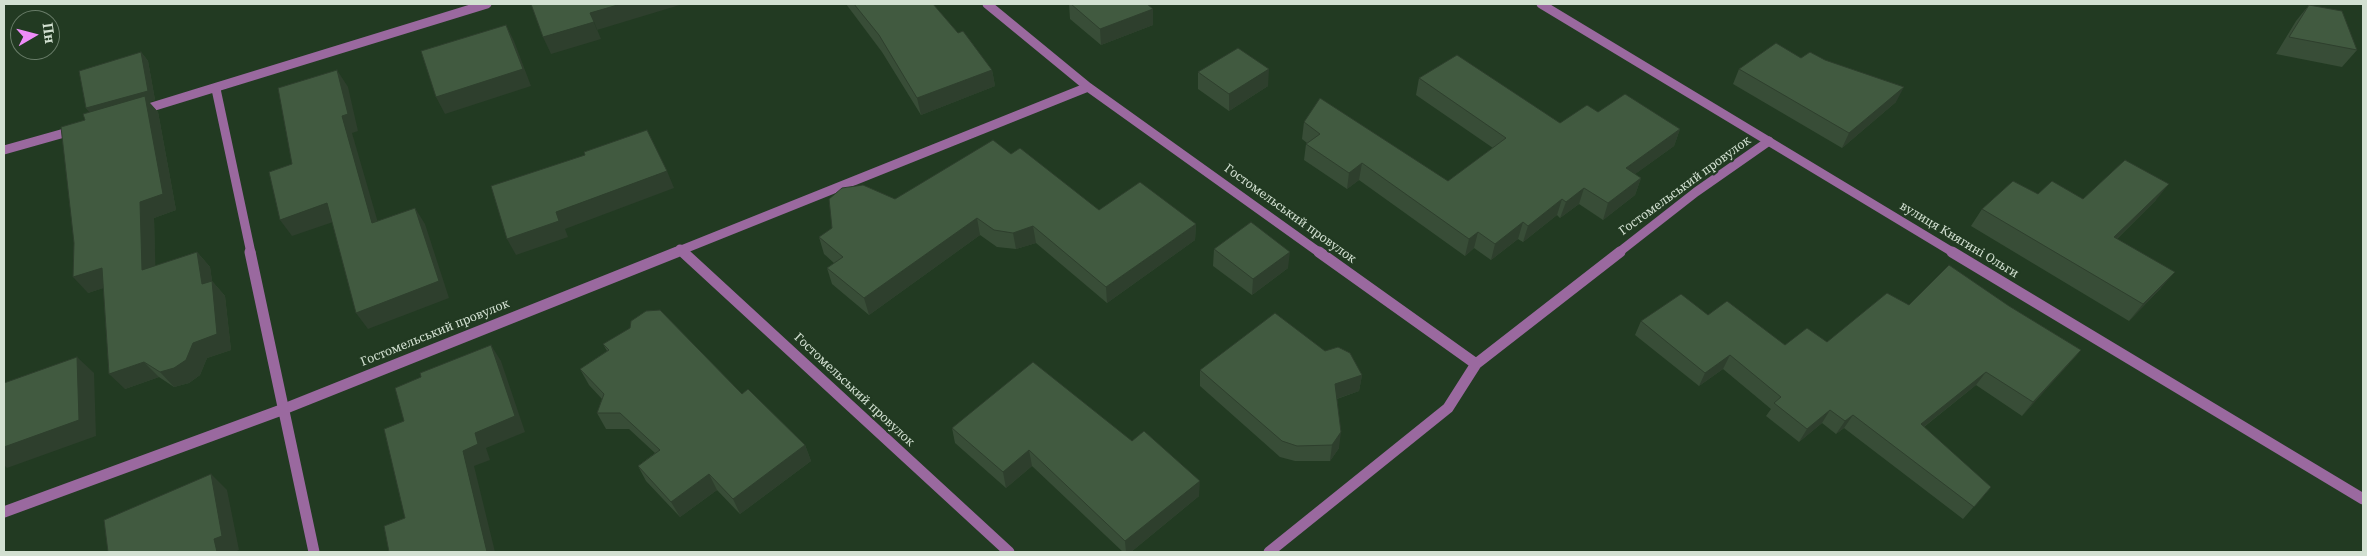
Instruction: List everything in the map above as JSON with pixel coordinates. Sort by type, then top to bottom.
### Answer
[{"type":"street","points":[[133,113],[487,4]]},
{"type":"street","name":"Гостомельський провулок","points":[[987,4],[1088,87],[1476,364]]},
{"type":"street","name":"вулиця Княгині Ольги","points":[[1541,4],[2363,499]]},
{"type":"street","name":"Гостомельський провулок","points":[[4,512],[284,409],[1088,87]]},
{"type":"street","points":[[216,89],[314,552]]},
{"type":"street","points":[[4,150],[87,126]]},
{"type":"street","name":"Гостомельський провулок","points":[[1269,552],[1448,408],[1476,364],[1696,192],[1769,141]]},
{"type":"street","name":"Гостомельський провулок","points":[[680,249],[1009,552]]},
{"type":"building","points":[[531,4],[621,4],[590,13],[594,22],[543,37]]},
{"type":"building","points":[[854,4],[933,4],[958,33],[963,31],[992,70],[917,98],[879,35]]},
{"type":"building","points":[[1071,4],[1147,4],[1153,9],[1100,29]]},
{"type":"building","points":[[2309,5],[2342,11],[2357,50],[2289,37]]},
{"type":"building","points":[[506,25],[523,69],[436,97],[421,51]]},
{"type":"building","points":[[1776,43],[1801,58],[1810,52],[1825,60],[1904,87],[1849,133],[1739,69]]},
{"type":"building","points":[[1238,48],[1269,69],[1229,94],[1198,72]]},
{"type":"building","points":[[141,52],[148,91],[86,108],[79,71]]},
{"type":"building","points":[[1457,55],[1560,123],[1587,105],[1598,112],[1625,94],[1680,129],[1626,168],[1641,178],[1608,203],[1584,188],[1566,202],[1562,199],[1528,226],[1523,222],[1495,244],[1478,232],[1469,239],[1362,163],[1349,173],[1306,144],[1320,134],[1304,122],[1320,98],[1448,181],[1506,138],[1419,78]]},
{"type":"building","points":[[337,70],[348,114],[342,116],[372,223],[415,208],[439,281],[356,313],[327,203],[280,220],[269,172],[292,164],[278,88]]},
{"type":"building","points":[[145,96],[163,194],[140,202],[142,270],[197,252],[202,284],[212,281],[217,334],[193,343],[186,360],[174,368],[160,372],[144,362],[109,374],[102,268],[73,277],[74,243],[61,127],[85,120],[83,114]]},
{"type":"building","points":[[647,130],[667,171],[556,212],[559,221],[507,239],[491,186],[585,155],[584,152]]},
{"type":"building","points":[[993,140],[1011,154],[1020,148],[1099,210],[1140,182],[1196,224],[1106,287],[1033,226],[1013,233],[994,230],[977,218],[864,298],[827,268],[843,257],[819,237],[832,228],[829,199],[842,188],[863,185],[895,199]]},
{"type":"building","points":[[2125,160],[2169,184],[2114,237],[2175,272],[2143,304],[1982,209],[2013,181],[2038,194],[2052,181],[2083,199]]},
{"type":"building","points":[[1251,222],[1290,252],[1253,279],[1214,249]]},
{"type":"building","points":[[1949,265],[2009,306],[2081,350],[2033,402],[1986,372],[1921,424],[1991,487],[1974,507],[1853,415],[1845,421],[1830,410],[1807,429],[1774,403],[1781,397],[1730,355],[1705,373],[1641,321],[1681,294],[1708,315],[1727,301],[1785,345],[1807,328],[1827,342],[1887,293],[1909,305]]},
{"type":"building","points":[[660,310],[742,394],[748,389],[805,445],[733,499],[709,474],[671,502],[638,466],[660,450],[620,413],[597,413],[604,394],[580,369],[609,350],[603,344],[630,328],[631,321],[646,311]]},
{"type":"building","points":[[1275,313],[1325,351],[1338,347],[1350,353],[1362,375],[1335,384],[1341,432],[1332,445],[1297,446],[1282,441],[1200,370]]},
{"type":"building","points":[[491,345],[515,416],[475,433],[478,444],[463,451],[487,552],[389,552],[384,526],[405,518],[384,429],[404,421],[395,388],[421,377],[420,373]]},
{"type":"building","points":[[77,357],[79,420],[4,447],[4,383]]},
{"type":"building","points":[[1033,362],[1132,441],[1144,431],[1200,481],[1125,541],[1029,450],[1003,472],[952,428]]},
{"type":"building","points":[[211,474],[222,536],[214,539],[217,552],[108,552],[104,520]]}]
